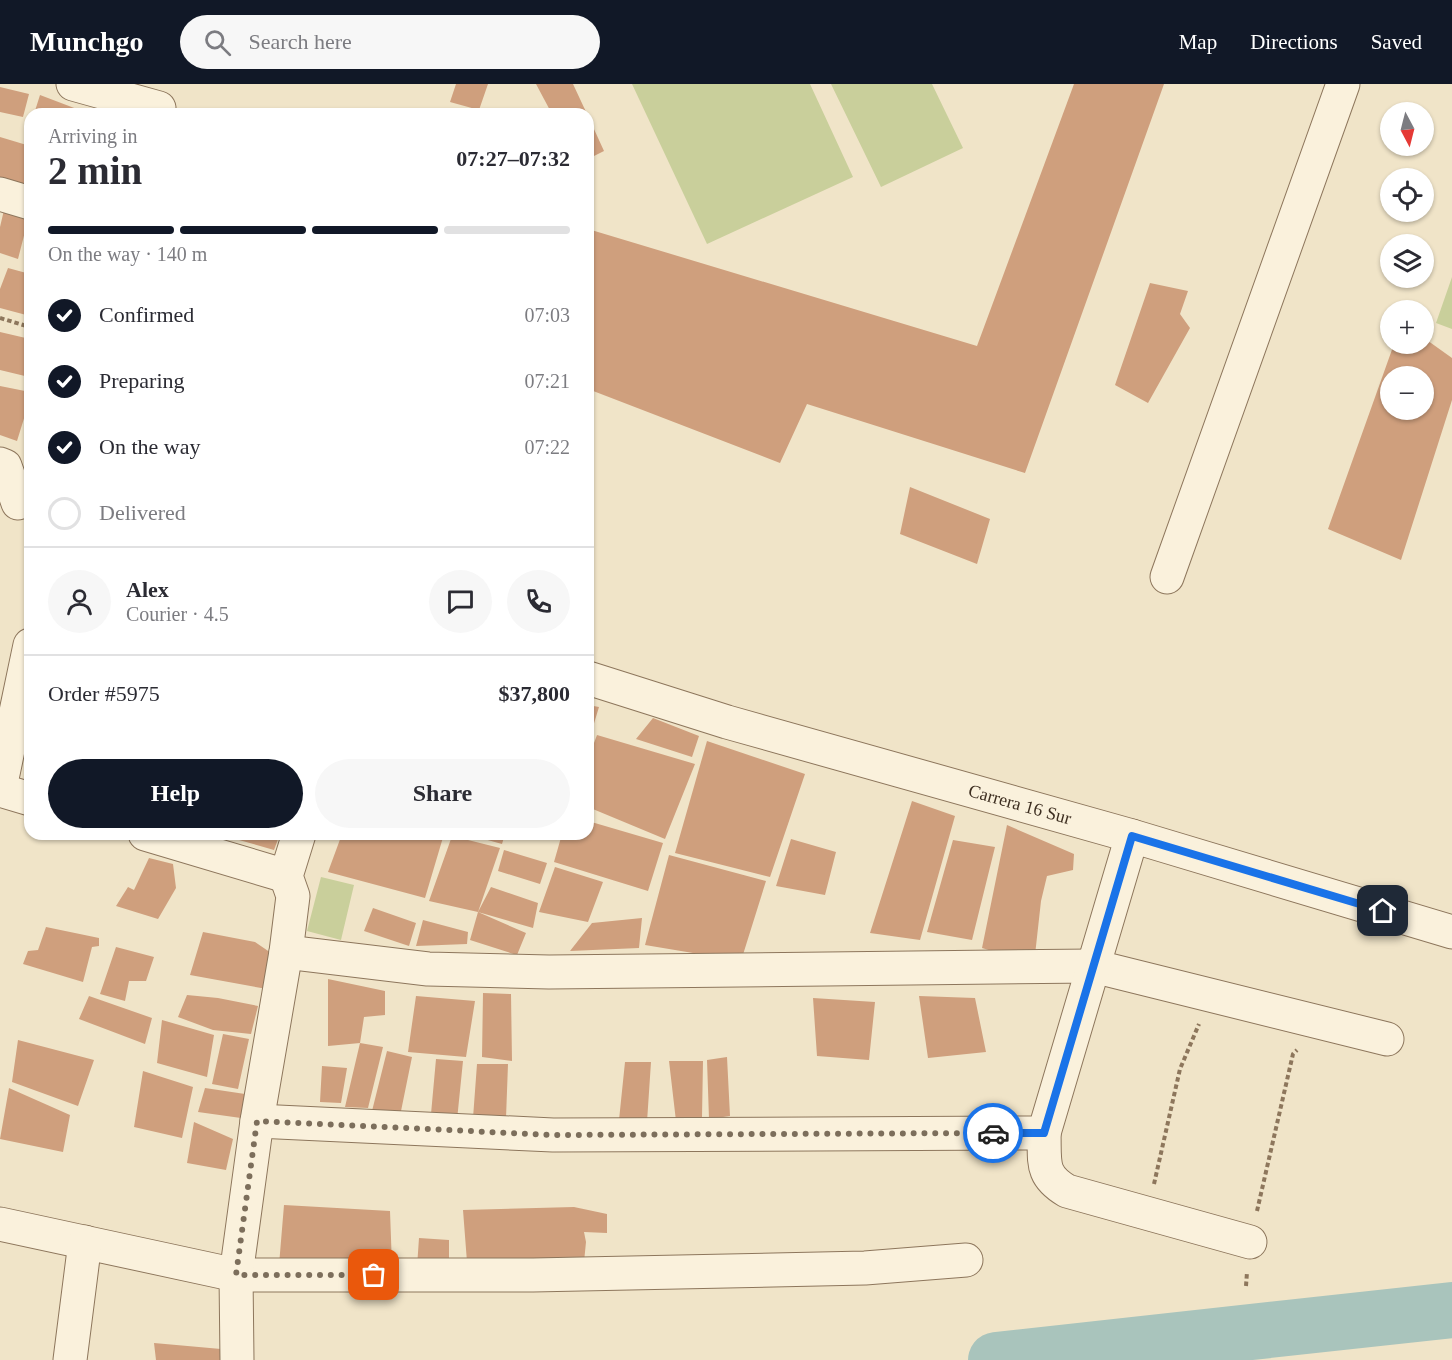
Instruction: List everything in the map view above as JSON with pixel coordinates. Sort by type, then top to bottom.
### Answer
[{"type":"street","points":[[73,84],[161,102]]},
{"type":"street","points":[[1167,578],[1342,84]]},
{"type":"street","points":[[0,194],[24,201]]},
{"type":"street","points":[[0,464],[5,466],[16,506]]},
{"type":"street","points":[[16,506],[24,485]]},
{"type":"street","points":[[24,674],[0,789],[24,797]]},
{"type":"street","name":"Carrera 16 Sur","points":[[594,680],[727,722],[1132,836],[1452,932]]},
{"type":"street","points":[[1132,836],[1044,1133],[1046,1169],[1052,1183],[1067,1191],[1250,1242]]},
{"type":"street","points":[[166,840],[286,876]]},
{"type":"street","points":[[237,1360],[236,1275],[257,1121],[286,952],[292,897],[286,876],[296,840]]},
{"type":"street","points":[[286,952],[428,969],[549,972],[1093,966],[1387,1040]]},
{"type":"street","points":[[257,1121],[553,1135],[1044,1133]]},
{"type":"street","points":[[0,1224],[236,1275],[534,1275],[865,1268],[966,1260]]},
{"type":"street","points":[[70,1360],[85,1242]]},
{"type":"path","points":[[0,318],[24,325]]},
{"type":"path","points":[[1148,1213],[1180,1069],[1212,996]]},
{"type":"path","points":[[1246,1286],[1250,1242],[1293,1054],[1316,1022]]},
{"type":"green space","points":[[632,84],[810,84],[853,177],[707,244]]},
{"type":"green space","points":[[831,84],[932,84],[963,148],[881,187]]},
{"type":"green space","points":[[1452,277],[1452,329],[1436,323]]},
{"type":"green space","points":[[321,877],[354,885],[341,940],[307,931]]},
{"type":"building","points":[[456,84],[488,84],[480,108],[450,102]]},
{"type":"building","points":[[536,84],[573,84],[584,108],[549,108]]},
{"type":"building","points":[[1074,84],[1164,84],[1025,473],[807,404],[780,463],[594,391],[594,231],[977,346]]},
{"type":"building","points":[[0,87],[29,94],[23,117],[0,112]]},
{"type":"building","points":[[40,95],[74,108],[36,108]]},
{"type":"building","points":[[594,129],[604,151],[594,156]]},
{"type":"building","points":[[0,137],[24,144],[24,182],[22,191],[0,185]]},
{"type":"building","points":[[4,210],[24,215],[24,236],[18,259],[0,253],[0,227]]},
{"type":"building","points":[[8,268],[24,272],[24,314],[0,308],[0,289]]},
{"type":"building","points":[[1150,283],[1188,291],[1180,314],[1190,328],[1148,403],[1115,385]]},
{"type":"building","points":[[0,332],[24,338],[24,376],[0,370]]},
{"type":"building","points":[[1434,345],[1452,358],[1452,400],[1401,560],[1328,529],[1380,383],[1380,420],[1434,420],[1434,366],[1386,366],[1390,354],[1434,354]]},
{"type":"building","points":[[0,386],[24,391],[24,418],[17,441],[0,435]]},
{"type":"building","points":[[910,487],[990,519],[977,564],[900,534]]},
{"type":"building","points":[[594,706],[599,707],[594,723]]},
{"type":"building","points":[[653,718],[699,736],[692,757],[636,739]]},
{"type":"building","points":[[597,735],[695,764],[665,839],[594,809],[594,743]]},
{"type":"building","points":[[707,741],[805,774],[770,877],[675,853]]},
{"type":"building","points":[[912,801],[955,816],[920,940],[870,933]]},
{"type":"building","points":[[594,823],[663,843],[648,891],[554,862],[560,840],[594,840]]},
{"type":"building","points":[[1007,825],[1074,854],[1073,870],[1047,876],[1041,901],[1034,964],[982,948]]},
{"type":"building","points":[[791,839],[836,852],[825,895],[776,886]]},
{"type":"building","points":[[239,840],[278,840],[274,850]]},
{"type":"building","points":[[340,840],[442,840],[425,898],[328,872]]},
{"type":"building","points":[[451,840],[468,840],[500,848],[478,912],[429,901]]},
{"type":"building","points":[[488,840],[503,840],[502,844]]},
{"type":"building","points":[[953,840],[995,847],[972,940],[927,932]]},
{"type":"building","points":[[504,850],[547,863],[540,884],[498,871]]},
{"type":"building","points":[[669,855],[766,881],[741,961],[645,945]]},
{"type":"building","points":[[149,858],[173,864],[176,888],[158,919],[116,906],[128,887],[134,890]]},
{"type":"building","points":[[555,867],[603,882],[588,922],[539,912]]},
{"type":"building","points":[[491,887],[538,903],[533,928],[478,912]]},
{"type":"building","points":[[373,908],[416,923],[409,946],[364,931]]},
{"type":"building","points":[[478,912],[526,933],[517,955],[470,940]]},
{"type":"building","points":[[642,918],[639,948],[570,951],[592,923]]},
{"type":"building","points":[[423,920],[468,932],[467,944],[416,946]]},
{"type":"building","points":[[46,927],[99,938],[99,946],[92,947],[83,982],[23,964],[28,951],[38,950]]},
{"type":"building","points":[[203,932],[255,942],[274,955],[267,989],[190,975]]},
{"type":"building","points":[[116,947],[154,957],[146,981],[129,981],[125,1001],[100,994]]},
{"type":"building","points":[[328,979],[385,991],[385,1015],[364,1017],[360,1043],[328,1046]]},
{"type":"building","points":[[483,993],[511,994],[512,1061],[482,1057]]},
{"type":"building","points":[[187,995],[258,1006],[251,1034],[213,1030],[178,1017]]},
{"type":"building","points":[[89,996],[152,1018],[145,1044],[79,1019]]},
{"type":"building","points":[[416,996],[475,1001],[466,1057],[408,1052]]},
{"type":"building","points":[[919,996],[975,998],[986,1052],[928,1058]]},
{"type":"building","points":[[813,998],[875,1002],[869,1060],[817,1056]]},
{"type":"building","points":[[162,1020],[214,1035],[207,1077],[157,1063]]},
{"type":"building","points":[[223,1034],[249,1039],[238,1089],[212,1084]]},
{"type":"building","points":[[18,1040],[94,1060],[78,1106],[12,1082]]},
{"type":"building","points":[[360,1043],[383,1047],[368,1108],[345,1107]]},
{"type":"building","points":[[387,1051],[412,1057],[400,1116],[372,1111]]},
{"type":"building","points":[[727,1057],[730,1116],[709,1119],[707,1060]]},
{"type":"building","points":[[436,1059],[463,1061],[457,1120],[431,1114]]},
{"type":"building","points":[[669,1061],[703,1061],[702,1117],[676,1121]]},
{"type":"building","points":[[625,1062],[651,1062],[647,1122],[619,1120]]},
{"type":"building","points":[[477,1064],[508,1064],[506,1118],[473,1118]]},
{"type":"building","points":[[322,1066],[347,1068],[341,1103],[320,1102]]},
{"type":"building","points":[[143,1071],[193,1087],[182,1138],[134,1127]]},
{"type":"building","points":[[9,1088],[70,1115],[63,1152],[0,1139]]},
{"type":"building","points":[[205,1088],[245,1094],[241,1118],[198,1112]]},
{"type":"building","points":[[194,1122],[233,1139],[226,1170],[187,1163]]},
{"type":"building","points":[[284,1205],[390,1211],[392,1266],[279,1265]]},
{"type":"building","points":[[574,1207],[607,1214],[607,1233],[584,1232],[586,1242],[584,1262],[467,1262],[463,1210]]},
{"type":"building","points":[[419,1238],[449,1240],[449,1267],[417,1267]]},
{"type":"building","points":[[154,1343],[221,1349],[221,1360],[156,1360]]},
{"type":"waterway","points":[[996,1360],[1452,1310]]},
{"type":"way so far","points":[[374,1275],[236,1275],[257,1121],[553,1135],[993,1133]]},
{"type":"route","points":[[993,1133],[1044,1133],[1132,836],[1383,911]]}]
